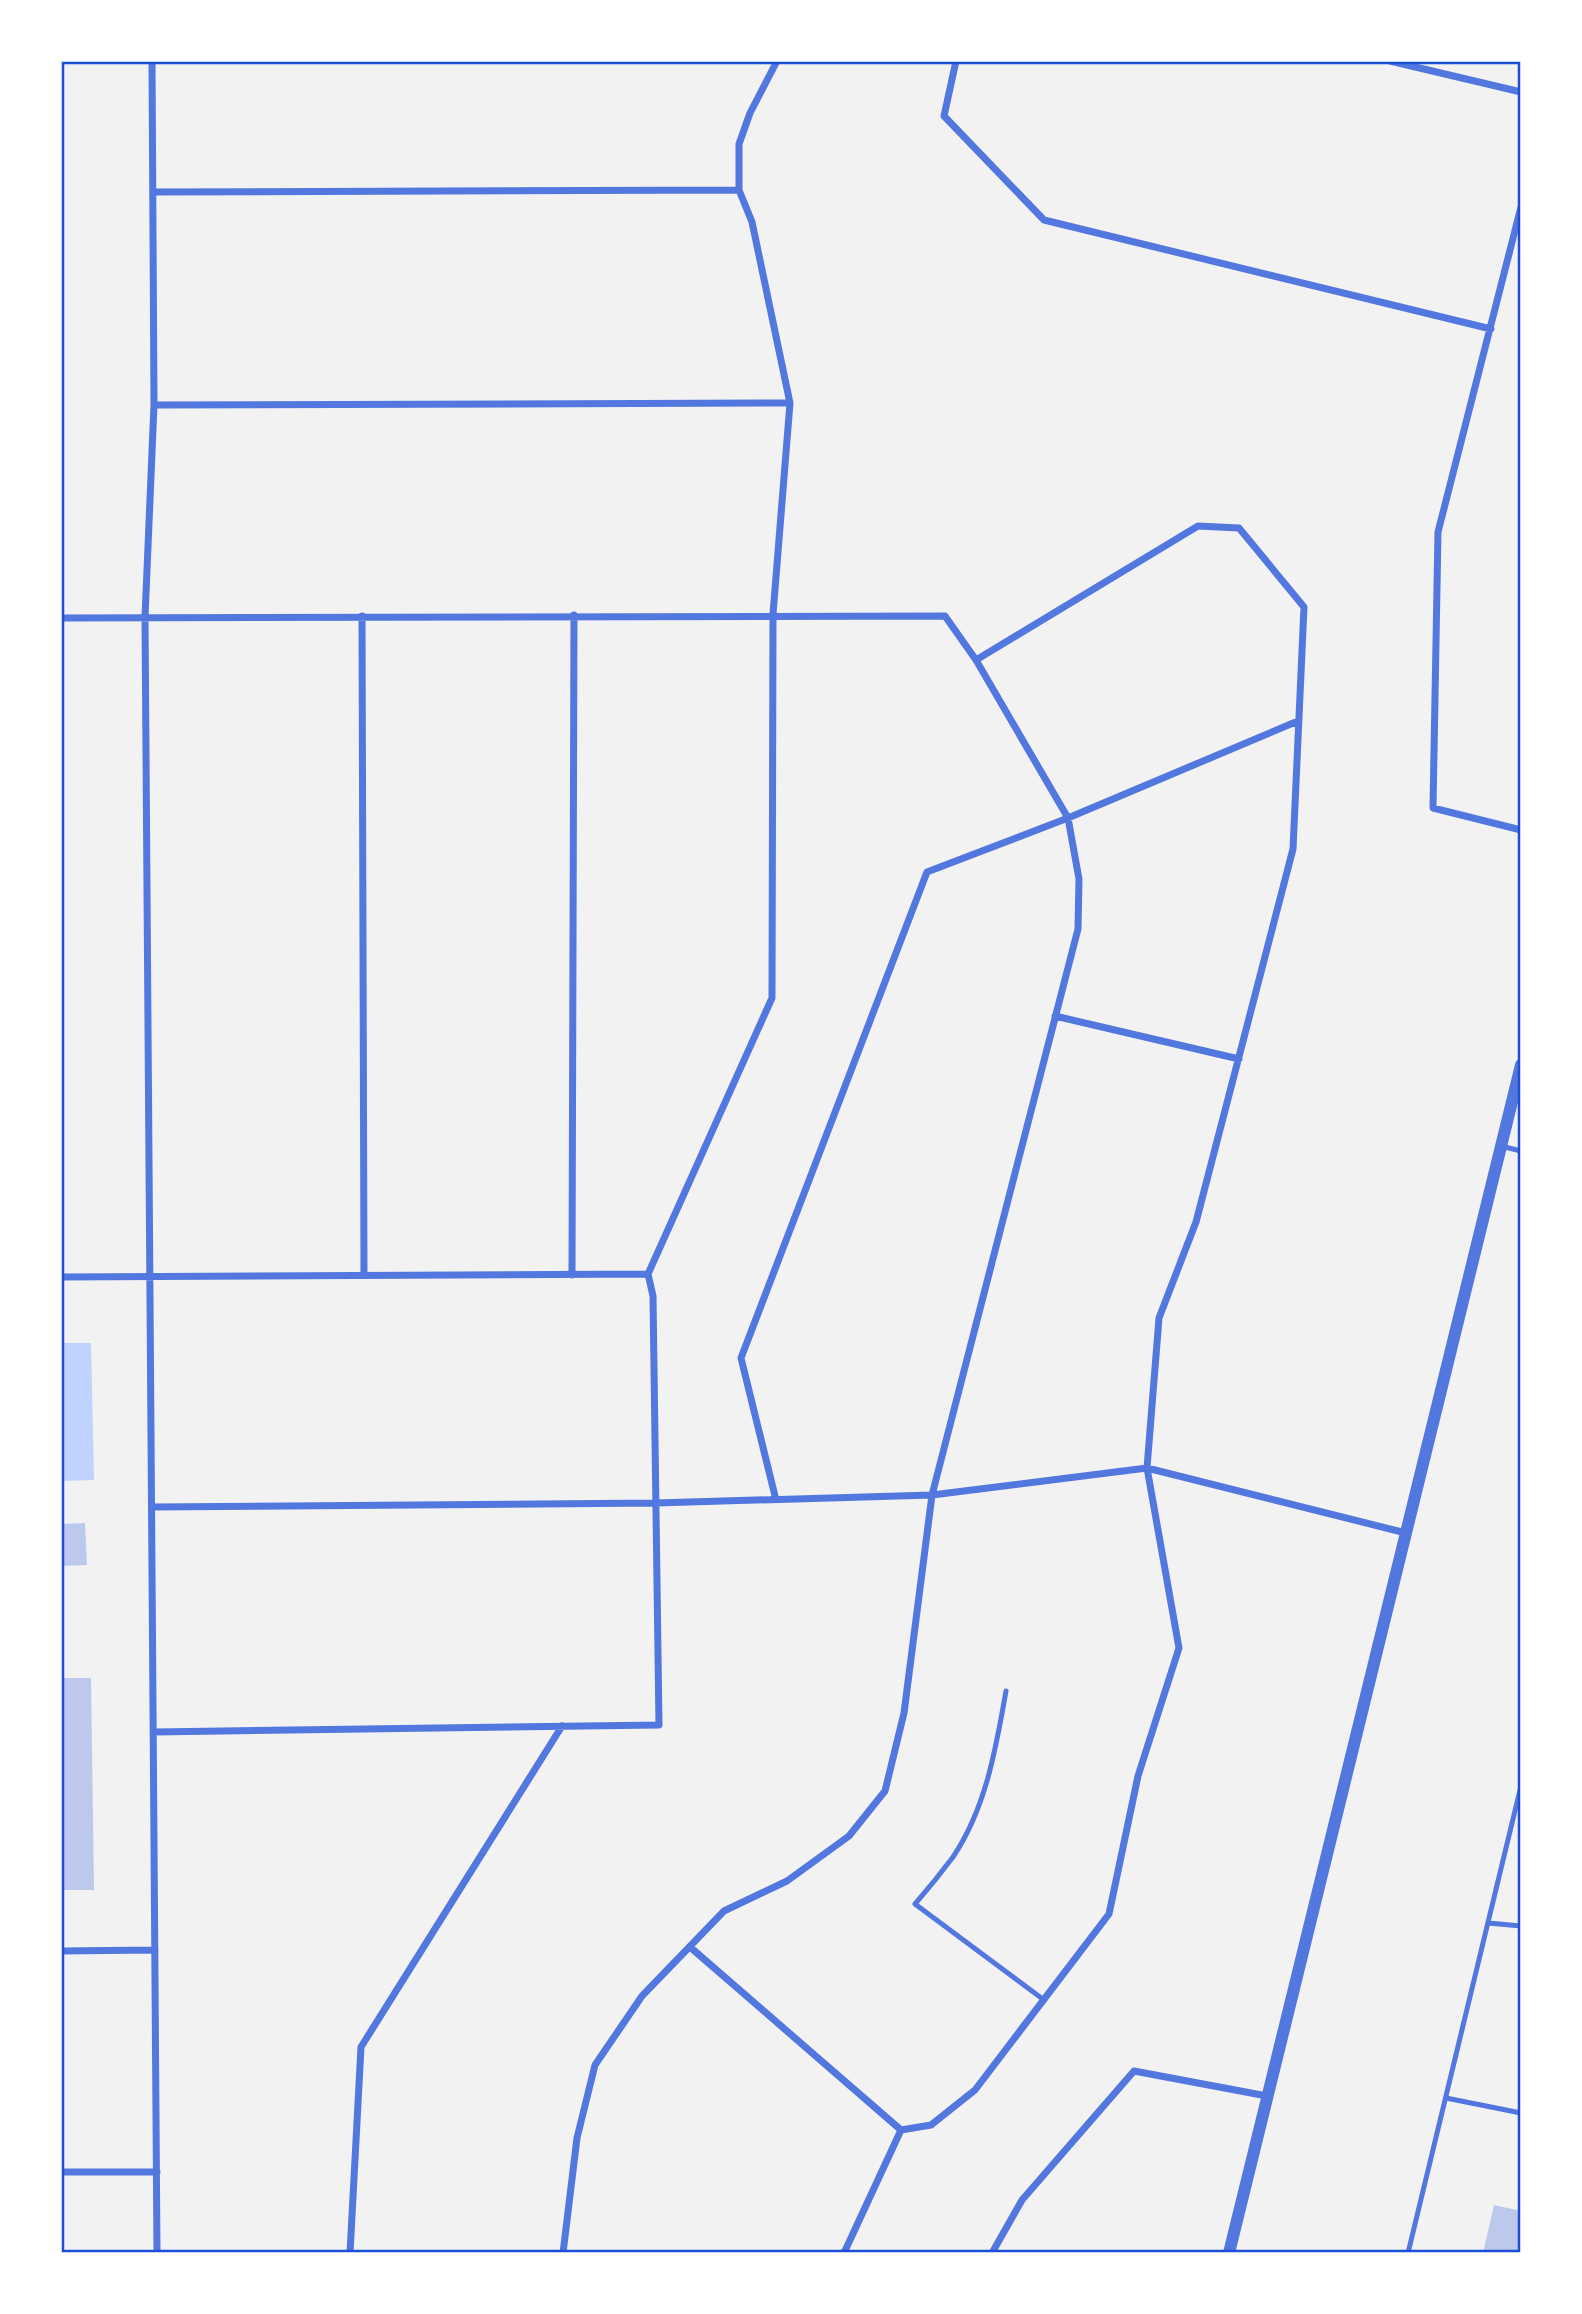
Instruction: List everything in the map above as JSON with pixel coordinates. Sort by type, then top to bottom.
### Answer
[{"type":"street","points":[[152,61],[154,405],[145,617],[157,2253]]},
{"type":"street","points":[[154,1732],[659,1725],[653,1296],[649,1274],[772,998],[773,614],[790,403],[752,222],[739,190],[739,144],[750,113],[777,61]]},
{"type":"street","points":[[956,61],[944,116],[1044,220],[1491,329]]},
{"type":"street","points":[[1390,61],[1521,92]]},
{"type":"street","points":[[154,192],[739,190]]},
{"type":"street","points":[[1521,207],[1438,532],[1433,808],[1521,830]]},
{"type":"street","points":[[154,405],[790,403]]},
{"type":"street","points":[[901,2130],[930,2125],[975,2090],[1109,1914],[1138,1776],[1179,1648],[1147,1468],[1159,1318],[1196,1222],[1293,849],[1304,607],[1239,528],[1198,526],[976,660]]},
{"type":"street","points":[[61,618],[773,614],[945,616],[976,660],[1068,818],[1079,880],[1078,929],[932,1494],[904,1713],[886,1791],[849,1836],[787,1881],[724,1911],[642,1996],[595,2066],[577,2138],[564,2253]]},
{"type":"street","points":[[572,1275],[574,615]]},
{"type":"street","points":[[362,616],[364,1275]]},
{"type":"street","points":[[776,1500],[741,1358],[927,872],[1068,818],[1298,721]]},
{"type":"street","points":[[1055,1016],[1239,1059]]},
{"type":"street","points":[[1229,2253],[1521,1065]]},
{"type":"street","points":[[61,1277],[649,1274]]},
{"type":"street","points":[[152,1507],[656,1503],[932,1494],[1147,1468],[1406,1533]]},
{"type":"street","points":[[351,2253],[361,2047],[562,1726]]},
{"type":"street","points":[[690,1947],[901,2130]]},
{"type":"street","points":[[61,1951],[155,1950]]},
{"type":"street","points":[[992,2253],[1022,2200],[1134,2071],[1267,2096]]},
{"type":"street","points":[[844,2253],[901,2130]]},
{"type":"street","points":[[61,2172],[157,2172]]},
{"type":"lane","points":[[1501,1146],[1521,1151]]},
{"type":"lane","points":[[1006,1691],[995,1756],[978,1807],[953,1856],[915,1904],[1044,2000]]},
{"type":"lane","points":[[1408,2253],[1521,1786]]},
{"type":"lane","points":[[1488,1923],[1521,1926]]},
{"type":"lane","points":[[1446,2098],[1521,2113]]},
{"type":"water","points":[[61,1343],[91,1343],[94,1480],[61,1481]]},
{"type":"building","points":[[85,1523],[87,1565],[61,1566],[61,1524]]},
{"type":"building","points":[[61,1678],[91,1678],[94,1890],[61,1890]]},
{"type":"building","points":[[1494,2205],[1521,2211],[1521,2253],[1483,2253]]}]
